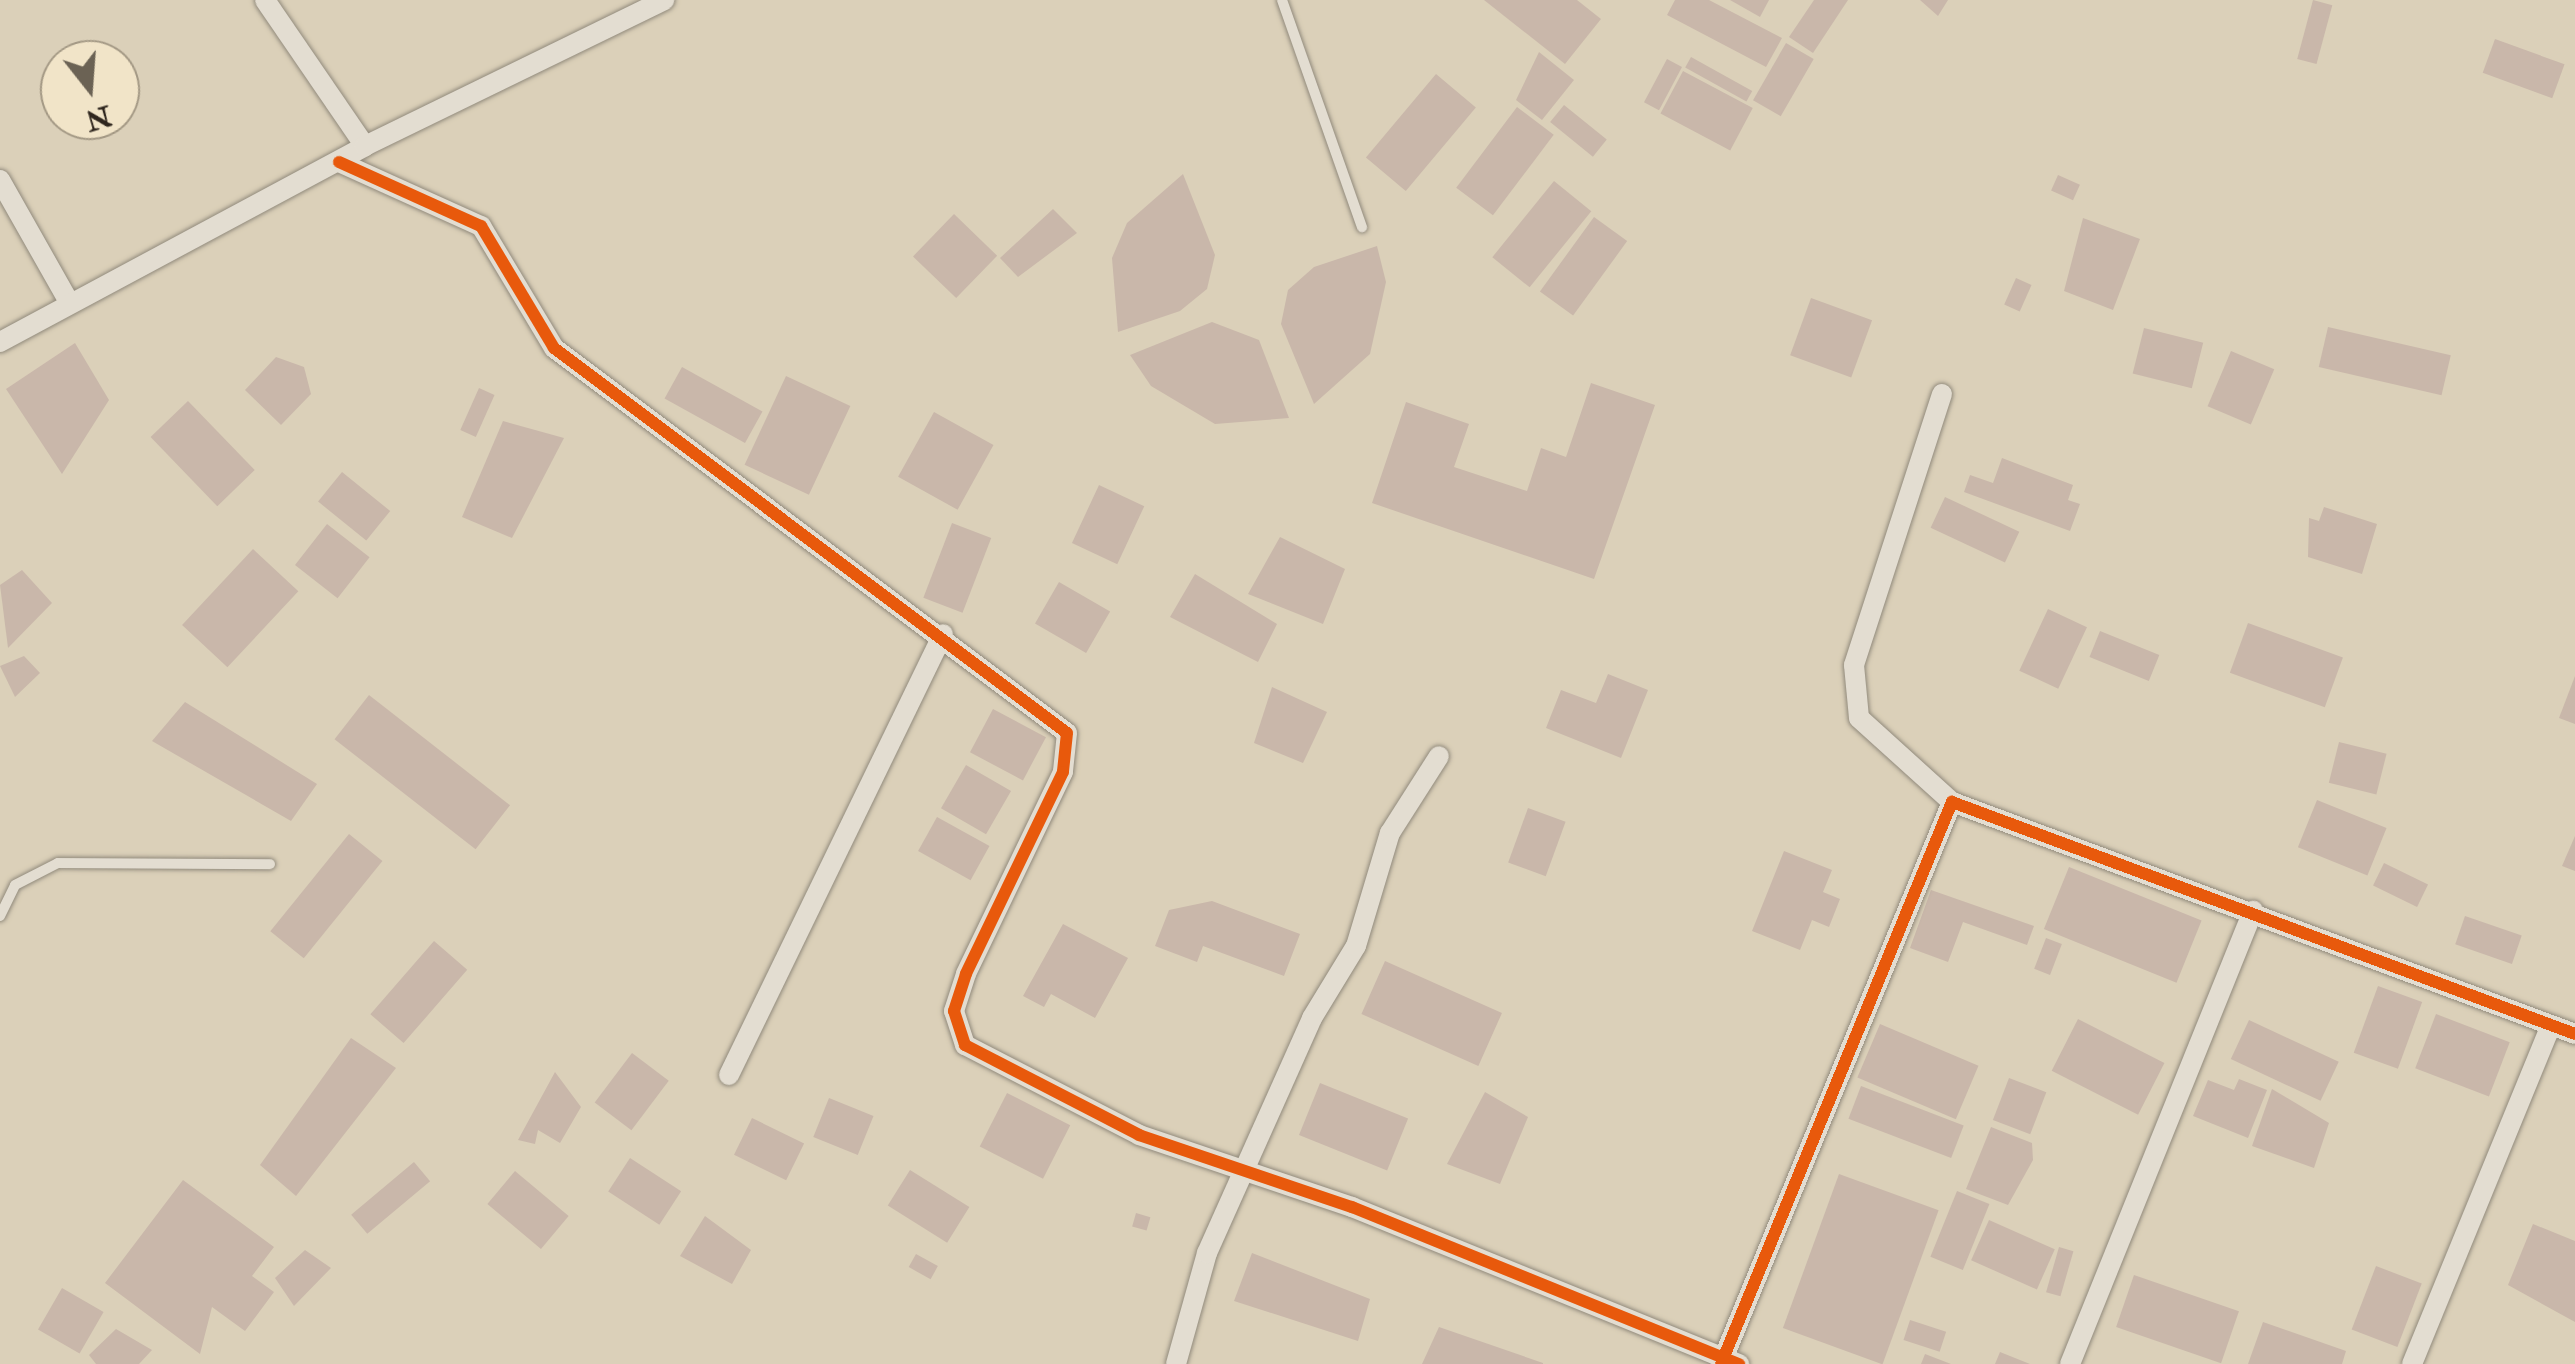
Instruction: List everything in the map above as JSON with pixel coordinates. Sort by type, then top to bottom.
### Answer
[{"type":"street","points":[[265,0],[365,146]]},
{"type":"street","points":[[0,342],[365,146],[640,6],[664,0]]},
{"type":"street","points":[[339,162],[481,226],[554,348],[1046,713],[1071,751],[966,974],[957,1032],[1071,1102],[1245,1175],[1352,1207],[1728,1362],[1952,802]]},
{"type":"street","points":[[0,180],[69,302]]},
{"type":"street","points":[[1942,394],[1854,666],[1858,718],[1952,802],[2253,910],[2575,1034]]},
{"type":"street","points":[[729,1074],[942,634]]},
{"type":"street","points":[[1176,1364],[1207,1254],[1312,1018],[1356,946],[1390,833],[1440,756]]},
{"type":"street","points":[[2070,1364],[2253,910]]},
{"type":"street","points":[[2412,1364],[2551,1025]]},
{"type":"lane","points":[[1282,0],[1362,227]]},
{"type":"lane","points":[[0,916],[15,886],[58,863],[270,864]]},
{"type":"building","points":[[1484,0],[1577,0],[1601,19],[1565,64]]},
{"type":"building","points":[[1675,0],[1709,0],[1782,38],[1766,67],[1667,15]]},
{"type":"building","points":[[1730,0],[1769,0],[1760,17]]},
{"type":"building","points":[[1814,0],[1848,0],[1813,53],[1789,37]]},
{"type":"building","points":[[1920,0],[1948,0],[1938,16]]},
{"type":"building","points":[[2313,0],[2332,5],[2317,64],[2297,59]]},
{"type":"building","points":[[2495,39],[2565,64],[2552,98],[2483,73]]},
{"type":"building","points":[[1786,43],[1814,59],[1781,116],[1753,100]]},
{"type":"building","points":[[1539,52],[1574,80],[1542,120],[1516,100]]},
{"type":"building","points":[[1691,57],[1752,91],[1746,101],[1685,67]]},
{"type":"building","points":[[1667,59],[1682,67],[1659,110],[1644,102]]},
{"type":"building","points":[[1683,71],[1753,108],[1730,150],[1660,113]]},
{"type":"building","points":[[1436,74],[1476,107],[1406,191],[1366,157]]},
{"type":"building","points":[[1564,105],[1607,140],[1593,157],[1550,122]]},
{"type":"building","points":[[1517,107],[1554,135],[1493,215],[1456,188]]},
{"type":"building","points":[[1183,174],[1215,255],[1207,289],[1180,311],[1118,332],[1112,258],[1127,223]]},
{"type":"building","points":[[2058,175],[2080,185],[2073,200],[2051,191]]},
{"type":"building","points":[[1554,181],[1591,211],[1530,287],[1492,257]]},
{"type":"building","points":[[1053,209],[1077,233],[1018,277],[1000,258]]},
{"type":"building","points":[[954,214],[997,256],[956,298],[913,256]]},
{"type":"building","points":[[1594,217],[1627,241],[1573,316],[1540,291]]},
{"type":"building","points":[[2083,218],[2140,239],[2113,310],[2064,291]]},
{"type":"building","points":[[1377,246],[1386,282],[1370,354],[1314,404],[1281,324],[1288,290],[1314,267]]},
{"type":"building","points":[[2016,278],[2032,285],[2020,311],[2004,304]]},
{"type":"building","points":[[1811,298],[1872,320],[1851,378],[1790,355]]},
{"type":"building","points":[[1212,322],[1259,340],[1289,418],[1215,424],[1151,386],[1130,355]]},
{"type":"building","points":[[2328,327],[2451,355],[2442,395],[2319,367]]},
{"type":"building","points":[[2144,328],[2203,343],[2192,388],[2133,374]]},
{"type":"building","points":[[75,343],[109,400],[62,474],[6,389]]},
{"type":"building","points":[[2231,351],[2274,369],[2251,425],[2208,406]]},
{"type":"building","points":[[276,357],[304,367],[311,394],[281,425],[245,390]]},
{"type":"building","points":[[682,367],[762,412],[745,443],[665,398]]},
{"type":"building","points":[[786,376],[850,406],[809,495],[745,465]]},
{"type":"building","points":[[1591,383],[1655,405],[1594,579],[1372,503],[1406,402],[1469,424],[1454,467],[1527,491],[1541,448],[1566,457]]},
{"type":"building","points":[[479,388],[495,395],[476,437],[460,430]]},
{"type":"building","points":[[188,401],[255,470],[217,506],[151,437]]},
{"type":"building","points":[[934,412],[993,445],[958,510],[898,477]]},
{"type":"building","points":[[503,421],[564,438],[512,538],[462,517]]},
{"type":"building","points":[[2002,458],[2073,485],[2068,500],[2080,504],[2070,531],[1964,492],[1970,475],[1993,483]]},
{"type":"building","points":[[342,472],[390,511],[366,541],[318,502]]},
{"type":"building","points":[[1099,485],[1144,506],[1117,564],[1072,543]]},
{"type":"building","points":[[1945,497],[2019,532],[2005,562],[1931,528]]},
{"type":"building","points":[[2324,507],[2377,524],[2362,574],[2308,557],[2309,518],[2319,521]]},
{"type":"building","points":[[952,523],[991,538],[963,613],[923,598]]},
{"type":"building","points":[[327,524],[370,557],[338,598],[295,565]]},
{"type":"building","points":[[1280,537],[1345,569],[1323,624],[1248,594]]},
{"type":"building","points":[[253,549],[298,591],[227,667],[182,625]]},
{"type":"building","points":[[22,570],[52,603],[8,648],[0,585]]},
{"type":"building","points":[[1195,574],[1277,624],[1258,662],[1170,617]]},
{"type":"building","points":[[1059,582],[1110,612],[1086,653],[1035,624]]},
{"type":"building","points":[[2048,609],[2087,627],[2058,689],[2019,671]]},
{"type":"building","points":[[2248,623],[2343,658],[2325,707],[2230,673]]},
{"type":"building","points":[[2100,631],[2159,655],[2149,681],[2090,657]]},
{"type":"building","points":[[24,656],[40,673],[15,697],[0,666]]},
{"type":"building","points":[[1608,674],[1648,690],[1621,758],[1546,728],[1561,690],[1596,703]]},
{"type":"building","points":[[2575,676],[2575,724],[2559,718]]},
{"type":"building","points":[[1272,687],[1327,712],[1303,763],[1254,743]]},
{"type":"building","points":[[369,695],[510,805],[476,849],[335,739]]},
{"type":"building","points":[[185,702],[317,784],[291,821],[152,741]]},
{"type":"building","points":[[993,709],[1046,737],[1023,780],[970,752]]},
{"type":"building","points":[[2339,742],[2387,754],[2376,795],[2329,783]]},
{"type":"building","points":[[966,765],[1011,791],[986,834],[941,808]]},
{"type":"building","points":[[2317,800],[2387,828],[2367,875],[2298,847]]},
{"type":"building","points":[[1528,808],[1566,822],[1546,876],[1508,863]]},
{"type":"building","points":[[937,817],[989,846],[971,880],[918,851]]},
{"type":"building","points":[[349,834],[382,861],[304,958],[270,931]]},
{"type":"building","points":[[2575,836],[2575,871],[2562,866]]},
{"type":"building","points":[[1784,851],[1832,870],[1823,892],[1840,899],[1829,927],[1812,920],[1800,950],[1752,931]]},
{"type":"building","points":[[2384,863],[2428,884],[2417,907],[2373,885]]},
{"type":"building","points":[[2069,867],[2202,921],[2176,983],[2044,929]]},
{"type":"building","points":[[1931,890],[2034,926],[2027,945],[1963,922],[1948,962],[1910,948]]},
{"type":"building","points":[[1212,901],[1300,934],[1284,976],[1203,946],[1197,962],[1155,946],[1169,910]]},
{"type":"building","points":[[2465,916],[2522,936],[2512,964],[2455,944]]},
{"type":"building","points":[[1063,924],[1128,958],[1095,1018],[1051,994],[1044,1007],[1023,996]]},
{"type":"building","points":[[2046,938],[2062,944],[2050,975],[2034,969]]},
{"type":"building","points":[[434,941],[467,970],[404,1043],[370,1014]]},
{"type":"building","points":[[1385,961],[1502,1013],[1478,1066],[1361,1014]]},
{"type":"building","points":[[2378,986],[2422,1002],[2398,1069],[2354,1053]]},
{"type":"building","points":[[2436,1014],[2510,1042],[2489,1096],[2415,1068]]},
{"type":"building","points":[[2078,1019],[2164,1063],[2138,1115],[2052,1071]]},
{"type":"building","points":[[2249,1020],[2339,1062],[2321,1101],[2231,1059]]},
{"type":"building","points":[[1880,1024],[1978,1066],[1956,1119],[1857,1077]]},
{"type":"building","points":[[351,1038],[396,1068],[296,1196],[260,1165]]},
{"type":"building","points":[[632,1053],[669,1081],[631,1130],[595,1103]]},
{"type":"building","points":[[555,1072],[581,1107],[560,1143],[538,1130],[535,1144],[518,1140]]},
{"type":"building","points":[[2009,1078],[2046,1092],[2030,1134],[1993,1120]]},
{"type":"building","points":[[2239,1079],[2267,1090],[2248,1138],[2193,1116],[2208,1080],[2234,1090]]},
{"type":"building","points":[[1320,1083],[1408,1119],[1387,1171],[1299,1135]]},
{"type":"building","points":[[1861,1086],[1964,1125],[1951,1158],[1848,1119]]},
{"type":"building","points":[[2272,1089],[2329,1123],[2314,1168],[2252,1146]]},
{"type":"building","points":[[1485,1092],[1528,1117],[1500,1184],[1447,1164]]},
{"type":"building","points":[[1007,1093],[1070,1125],[1043,1179],[980,1146]]},
{"type":"building","points":[[829,1098],[874,1116],[858,1155],[813,1137]]},
{"type":"building","points":[[752,1118],[804,1143],[786,1180],[734,1155]]},
{"type":"building","points":[[1991,1127],[2032,1143],[2033,1160],[2008,1205],[1966,1189]]},
{"type":"building","points":[[630,1158],[681,1191],[659,1225],[608,1192]]},
{"type":"building","points":[[414,1162],[430,1181],[367,1234],[351,1215]]},
{"type":"building","points":[[910,1170],[969,1207],[947,1243],[888,1206]]},
{"type":"building","points":[[515,1171],[569,1216],[541,1249],[487,1204]]},
{"type":"building","points":[[1839,1174],[1939,1210],[1883,1364],[1783,1328]]},
{"type":"building","points":[[183,1180],[274,1247],[252,1276],[274,1292],[245,1331],[212,1307],[200,1354],[105,1283]]},
{"type":"building","points":[[1957,1191],[1989,1204],[1963,1270],[1930,1257]]},
{"type":"building","points":[[1136,1213],[1150,1217],[1147,1231],[1132,1226]]},
{"type":"building","points":[[705,1216],[751,1250],[732,1284],[680,1256]]},
{"type":"building","points":[[1989,1220],[2055,1249],[2037,1289],[1971,1260]]},
{"type":"building","points":[[2533,1224],[2575,1241],[2575,1322],[2508,1285]]},
{"type":"building","points":[[2059,1247],[2073,1251],[2060,1296],[2046,1292]]},
{"type":"building","points":[[305,1250],[331,1268],[294,1306],[275,1278]]},
{"type":"building","points":[[1252,1253],[1370,1299],[1358,1341],[1234,1301]]},
{"type":"building","points":[[916,1254],[938,1266],[931,1279],[909,1267]]},
{"type":"building","points":[[2376,1266],[2422,1284],[2397,1347],[2352,1329]]},
{"type":"building","points":[[2134,1275],[2239,1311],[2221,1363],[2116,1327]]},
{"type":"building","points":[[62,1288],[104,1312],[80,1354],[38,1330]]},
{"type":"building","points":[[1910,1320],[1946,1332],[1940,1352],[1904,1340]]},
{"type":"building","points":[[2263,1322],[2346,1351],[2342,1364],[2248,1364]]},
{"type":"building","points":[[1439,1327],[1543,1363],[1543,1364],[1422,1364]]},
{"type":"building","points":[[116,1329],[152,1350],[139,1364],[96,1364],[89,1355]]},
{"type":"building","points":[[2000,1352],[2030,1364],[1995,1364]]},
{"type":"building","points":[[1925,1354],[1951,1364],[1921,1364]]},
{"type":"cycle path","points":[[339,162],[481,226],[554,348],[1067,733],[1063,772],[966,974],[954,1011],[965,1045],[1139,1135],[1352,1207],[1739,1364]]},
{"type":"cycle path","points":[[1721,1364],[1952,802],[2575,1034]]}]
